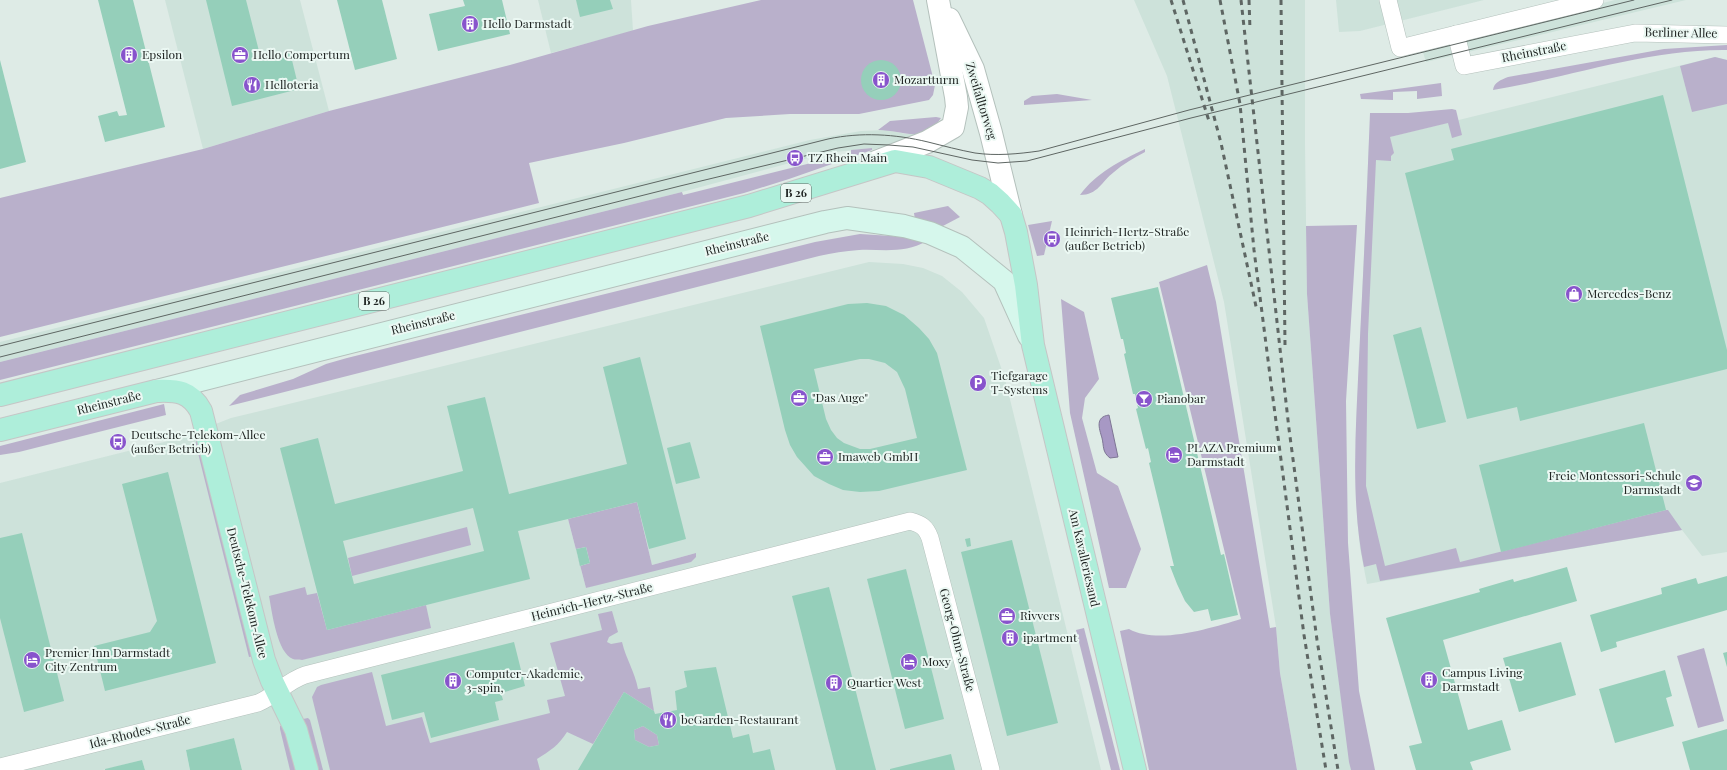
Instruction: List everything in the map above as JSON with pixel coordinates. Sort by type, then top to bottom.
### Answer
[{"type":"main road","name":"B 26","points":[[0,395],[741,208],[896,161],[928,167],[980,188],[990,194],[1011,215]]},
{"type":"main road","name":"Am Kavalleriesand","points":[[1011,215],[1025,278],[1033,345],[1134,770]]},
{"type":"main road","name":"Am Kavalleriesand","points":[[847,218],[890,224],[930,233],[962,247],[1004,281],[1033,345]]},
{"type":"main road","name":"Rheinstraße","points":[[0,430],[825,222],[847,218]]},
{"type":"main road","name":"Deutsche-Telekom-Allee","points":[[156,391],[178,391],[185,394],[192,398],[201,411],[264,660],[296,730],[307,770]]},
{"type":"street","name":"Zweifalltorweg","points":[[842,178],[948,131],[953,127],[957,107],[956,97],[939,0]]},
{"type":"street","name":"Zweifalltorweg","points":[[939,0],[973,69],[1003,184]]},
{"type":"street","points":[[1388,0],[1400,48],[1595,0]]},
{"type":"street","name":"Rheinstraße","points":[[1456,34],[1464,66],[1635,33]]},
{"type":"street","name":"Berliner Allee","points":[[1635,33],[1727,35]]},
{"type":"street","name":"Am Kavalleriesand","points":[[1003,184],[1011,215]]},
{"type":"street","name":"Heinrich-Hertz-Straße","points":[[278,691],[294,679],[305,674],[910,521]]},
{"type":"street","name":"Georg-Ohm-Straße","points":[[910,521],[920,524],[927,530],[930,538],[991,770]]},
{"type":"street","name":"Ida-Rhodes-Straße","points":[[0,767],[258,703],[278,691]]},
{"type":"shaded area","points":[[165,0],[300,0],[329,111],[203,149]]},
{"type":"shaded area","points":[[538,0],[631,0],[633,31],[551,53]]},
{"type":"shaded area","points":[[761,0],[913,0],[935,85],[933,95],[929,100],[859,114],[790,114],[726,118],[624,143],[529,163],[539,203],[0,337],[0,198],[203,149],[329,111],[510,65],[648,26]]},
{"type":"shaded area","points":[[1134,0],[1305,0],[1307,294],[1330,614],[1351,770],[1297,770],[1280,673],[1276,627],[1224,302],[1167,76]]},
{"type":"shaded area","points":[[1336,0],[1484,0],[1360,31],[1339,32]]},
{"type":"shaded area","points":[[1615,0],[1686,0],[1426,62],[1422,49]]},
{"type":"shaded area","points":[[1727,45],[1727,50],[1697,51],[1638,59],[1493,90],[1496,83],[1508,77],[1664,49]]},
{"type":"shaded area","points":[[1715,57],[1727,60],[1727,552],[1702,556],[1682,530],[1367,584],[1360,548],[1357,517],[1356,433],[1369,142]]},
{"type":"shaded area","points":[[1715,57],[1727,60],[1727,104],[1692,112],[1680,66]]},
{"type":"shaded area","points":[[1441,83],[1442,96],[1417,99],[1417,91],[1393,92],[1393,100],[1361,99],[1360,94]]},
{"type":"shaded area","points":[[1057,94],[1092,100],[1024,105],[1024,101],[1032,96]]},
{"type":"shaded area","points":[[1452,109],[1456,110],[1462,135],[1452,138],[1448,123],[1390,137],[1394,153],[1391,156],[1391,161],[1376,160],[1368,334],[1366,486],[1385,566],[1456,548],[1460,562],[1666,510],[1668,510],[1682,530],[1380,581],[1376,564],[1364,567],[1357,515],[1355,463],[1370,113],[1408,113]]},
{"type":"shaded area","points":[[936,117],[941,118],[928,131],[920,134],[878,130],[890,121]]},
{"type":"shaded area","points":[[887,130],[906,134],[921,134],[872,150],[871,148],[827,153],[682,192],[0,362],[0,342],[810,140],[861,131]]},
{"type":"shaded area","points":[[872,148],[872,150],[744,193],[0,380],[0,362],[682,192],[683,195],[851,153],[851,150]]},
{"type":"shaded area","points":[[1145,149],[1145,152],[1117,169],[1091,193],[1080,195],[1093,180],[1109,168]]},
{"type":"shaded area","points":[[948,206],[960,217],[941,227],[915,220],[914,213]]},
{"type":"shaded area","points":[[1052,221],[1044,255],[1037,256],[1028,225]]},
{"type":"shaded area","points":[[1357,225],[1346,401],[1348,543],[1359,691],[1375,770],[1351,770],[1349,762],[1330,614],[1307,294],[1306,226]]},
{"type":"shaded area","points":[[860,234],[907,237],[926,241],[910,248],[859,250],[819,256],[229,406],[240,395],[293,379],[326,364],[347,358],[815,242]]},
{"type":"shaded area","points":[[869,262],[903,264],[923,268],[942,276],[962,292],[984,318],[1005,379],[1101,770],[242,770],[234,738],[186,750],[190,770],[145,770],[142,760],[103,770],[0,770],[0,483],[180,438],[231,418]],"holes":[[[637,502],[652,565],[696,553],[586,588],[568,519]]]},
{"type":"shaded area","points":[[1207,265],[1216,302],[1270,628],[1276,627],[1280,673],[1297,770],[1149,770],[1120,631],[1129,629],[1141,634],[1169,635],[1215,627],[1241,619],[1159,282]]},
{"type":"shaded area","points":[[1061,299],[1084,312],[1099,379],[1085,398],[1082,418],[1097,473],[1118,486],[1141,549],[1126,588],[1109,588],[1070,413]]},
{"type":"shaded area","points":[[164,404],[166,415],[19,452],[0,455],[0,446]]},
{"type":"shaded area","points":[[1109,415],[1118,457],[1110,458],[1104,451],[1099,424],[1102,418]]},
{"type":"shaded area","points":[[197,435],[255,656],[249,657],[196,445]]},
{"type":"shaded area","points":[[637,502],[652,565],[696,553],[696,557],[691,562],[586,588],[580,566],[590,563],[586,547],[576,549],[568,519]]},
{"type":"shaded area","points":[[467,527],[471,545],[352,576],[348,558]]},
{"type":"shaded area","points":[[305,587],[307,595],[317,593],[327,630],[426,605],[431,628],[302,660],[294,659],[287,655],[279,641],[269,596]]},
{"type":"shaded area","points":[[612,611],[618,632],[609,637],[607,642],[611,644],[622,642],[638,689],[650,687],[654,711],[624,692],[593,744],[567,732],[561,741],[537,759],[540,770],[330,770],[312,697],[317,687],[372,672],[386,726],[422,717],[430,743],[550,713],[547,700],[565,696],[550,643],[602,630],[598,614]]},
{"type":"shaded area","points":[[1084,628],[1120,770],[1111,770],[1076,630]]},
{"type":"shaded area","points":[[1704,648],[1724,721],[1698,728],[1677,656]]},
{"type":"shaded area","points":[[308,718],[310,720],[323,770],[316,770],[303,719]]},
{"type":"shaded area","points":[[285,725],[297,770],[290,770],[280,729],[280,726]]},
{"type":"shaded area","points":[[643,726],[657,735],[659,745],[649,747],[635,740],[634,730]]},
{"type":"building","name":"Epsilon","points":[[98,0],[133,0],[165,127],[105,142],[98,116],[117,111],[119,116],[127,115]]},
{"type":"building","name":"Hello Compertum","points":[[206,0],[246,0],[261,59],[290,52],[299,89],[232,106]]},
{"type":"building","points":[[337,0],[382,0],[397,59],[355,70]]},
{"type":"building","name":"Hello Darmstadt","points":[[463,0],[502,0],[510,34],[438,51],[429,14],[465,6]]},
{"type":"building","points":[[576,0],[610,0],[613,9],[580,17]]},
{"type":"building","points":[[0,60],[26,162],[0,169]]},
{"type":"building","name":"Mozartturm","points":[[881,60],[889,62],[895,66],[899,72],[901,80],[899,88],[895,94],[889,98],[881,100],[873,98],[867,94],[863,88],[861,80],[863,72],[867,66],[873,62]]},
{"type":"building","name":"Mercedes-Benz","points":[[1663,95],[1727,350],[1727,369],[1520,421],[1517,407],[1467,419],[1405,173],[1454,160],[1451,149]]},
{"type":"building","name":"PLAZA Premium Darmstadt","points":[[1158,287],[1221,555],[1224,554],[1238,615],[1211,621],[1208,609],[1194,612],[1185,601],[1170,566],[1174,566],[1149,463],[1151,462],[1148,448],[1146,449],[1136,409],[1138,408],[1135,394],[1133,394],[1124,354],[1126,353],[1123,339],[1121,339],[1111,298]]},
{"type":"building","name":"\"Das Auge\"","points":[[867,303],[886,306],[904,315],[929,339],[937,353],[967,470],[879,491],[860,492],[843,490],[814,476],[797,457],[790,445],[785,430],[760,326],[848,304]],"holes":[[[860,359],[869,359],[885,363],[897,372],[905,389],[917,438],[870,449],[860,449],[844,443],[837,438],[831,430],[826,419],[814,369]]]},
{"type":"building","points":[[1421,327],[1446,422],[1417,429],[1393,335]]},
{"type":"building","points":[[640,357],[686,539],[649,549],[637,502],[518,531],[530,579],[327,630],[280,448],[318,438],[335,504],[463,471],[447,406],[485,397],[509,494],[627,464],[603,367]],"holes":[[[473,508],[484,551],[354,584],[343,541]]]},
{"type":"building","points":[[1644,423],[1666,510],[1501,552],[1479,465]]},
{"type":"building","points":[[690,442],[700,478],[676,484],[667,448]]},
{"type":"building","points":[[168,472],[216,663],[105,691],[94,646],[150,632],[157,621],[122,484]]},
{"type":"building","name":"Premier Inn Darmstadt City Zentrum","points":[[22,533],[64,701],[24,712],[0,618],[0,538]]},
{"type":"building","points":[[970,538],[971,546],[967,547],[965,539]]},
{"type":"building","name":"ipartment","points":[[1012,540],[1058,723],[1007,736],[961,552]]},
{"type":"building","points":[[586,547],[590,563],[580,566],[576,549]]},
{"type":"building","name":"Campus Living Darmstadt","points":[[1567,567],[1577,601],[1443,640],[1468,730],[1502,720],[1511,750],[1470,762],[1473,770],[1416,770],[1409,746],[1422,743],[1386,618],[1480,592],[1479,589],[1513,579],[1514,582]]},
{"type":"building","name":"Moxy","points":[[906,569],[944,719],[905,729],[867,579]]},
{"type":"building","points":[[1727,576],[1727,610],[1616,642],[1617,647],[1601,652],[1590,615],[1662,594],[1661,588],[1696,578],[1698,584]]},
{"type":"building","name":"Quartier West","points":[[829,587],[876,770],[836,770],[792,596]]},
{"type":"building","name":"Computer-Akademie, 3-spin,","points":[[514,642],[525,686],[501,693],[503,700],[495,702],[499,720],[431,738],[424,712],[392,720],[381,675]]},
{"type":"building","points":[[1561,642],[1576,695],[1519,712],[1503,658]]},
{"type":"building","points":[[1727,652],[1727,667],[1723,653]]},
{"type":"building","name":"beGarden-Restaurant","points":[[716,667],[733,738],[749,734],[753,753],[770,749],[775,770],[578,770],[624,692],[654,711],[655,714],[677,710],[675,691],[687,687],[684,671]],"holes":[[[643,726],[657,735],[659,745],[649,747],[635,740],[634,730]]]},
{"type":"building","points":[[1665,670],[1672,696],[1666,698],[1674,726],[1615,743],[1599,689]]},
{"type":"building","points":[[1727,729],[1727,770],[1690,770],[1682,742]]},
{"type":"building","points":[[234,738],[242,770],[190,770],[186,750]]},
{"type":"building","points":[[951,754],[955,770],[890,770],[890,769]]},
{"type":"building","points":[[142,760],[145,770],[105,770],[105,769]]},
{"type":"tram line","points":[[0,346],[828,139],[853,135],[878,135],[916,139],[963,151],[983,154],[1007,154],[1039,151],[1189,110],[1634,0]]},
{"type":"tram line","points":[[0,357],[680,186],[838,148],[864,144],[889,145],[913,147],[972,160],[998,163],[1027,161],[1191,118],[1672,0]]},
{"type":"railway","points":[[1171,0],[1209,121]]},
{"type":"railway","points":[[1183,0],[1221,143],[1257,311]]},
{"type":"railway","points":[[1220,0],[1240,104],[1254,250],[1272,391],[1304,635],[1326,770]]},
{"type":"railway","points":[[1241,0],[1289,429],[1317,640],[1338,770]]},
{"type":"railway","points":[[1249,0],[1250,30]]},
{"type":"railway","points":[[1281,0],[1285,345]]},
{"type":"place","name":"Hello Darmstadt","points":[[470,24]]},
{"type":"place","name":"Epsilon","points":[[129,55]]},
{"type":"place","name":"Hello Compertum","points":[[240,55]]},
{"type":"place","name":"Mozartturm","points":[[881,80]]},
{"type":"place","name":"Helloteria","points":[[252,85]]},
{"type":"place","name":"TZ Rhein Main","points":[[795,158]]},
{"type":"place","name":"Heinrich-Hertz-Straße (außer Betrieb)","points":[[1052,239]]},
{"type":"place","name":"Mercedes-Benz","points":[[1574,294]]},
{"type":"place","name":"Tiefgarage T-Systems","points":[[978,383]]},
{"type":"place","name":"\"Das Auge\"","points":[[799,398]]},
{"type":"place","name":"Pianobar","points":[[1144,399]]},
{"type":"place","name":"Deutsche-Telekom-Allee (außer Betrieb)","points":[[118,442]]},
{"type":"place","name":"PLAZA Premium Darmstadt","points":[[1174,455]]},
{"type":"place","name":"Imaweb GmbH","points":[[825,457]]},
{"type":"place","name":"Freie Montessori-Schule Darmstadt","points":[[1694,483]]},
{"type":"place","name":"Rivvers","points":[[1007,616]]},
{"type":"place","name":"ipartment","points":[[1010,638]]},
{"type":"place","name":"Premier Inn Darmstadt City Zentrum","points":[[32,660]]},
{"type":"place","name":"Moxy","points":[[909,662]]},
{"type":"place","name":"Campus Living Darmstadt","points":[[1429,680]]},
{"type":"place","name":"Computer-Akademie, 3-spin,","points":[[453,681]]},
{"type":"place","name":"Quartier West","points":[[834,683]]},
{"type":"place","name":"beGarden-Restaurant","points":[[668,720]]}]
